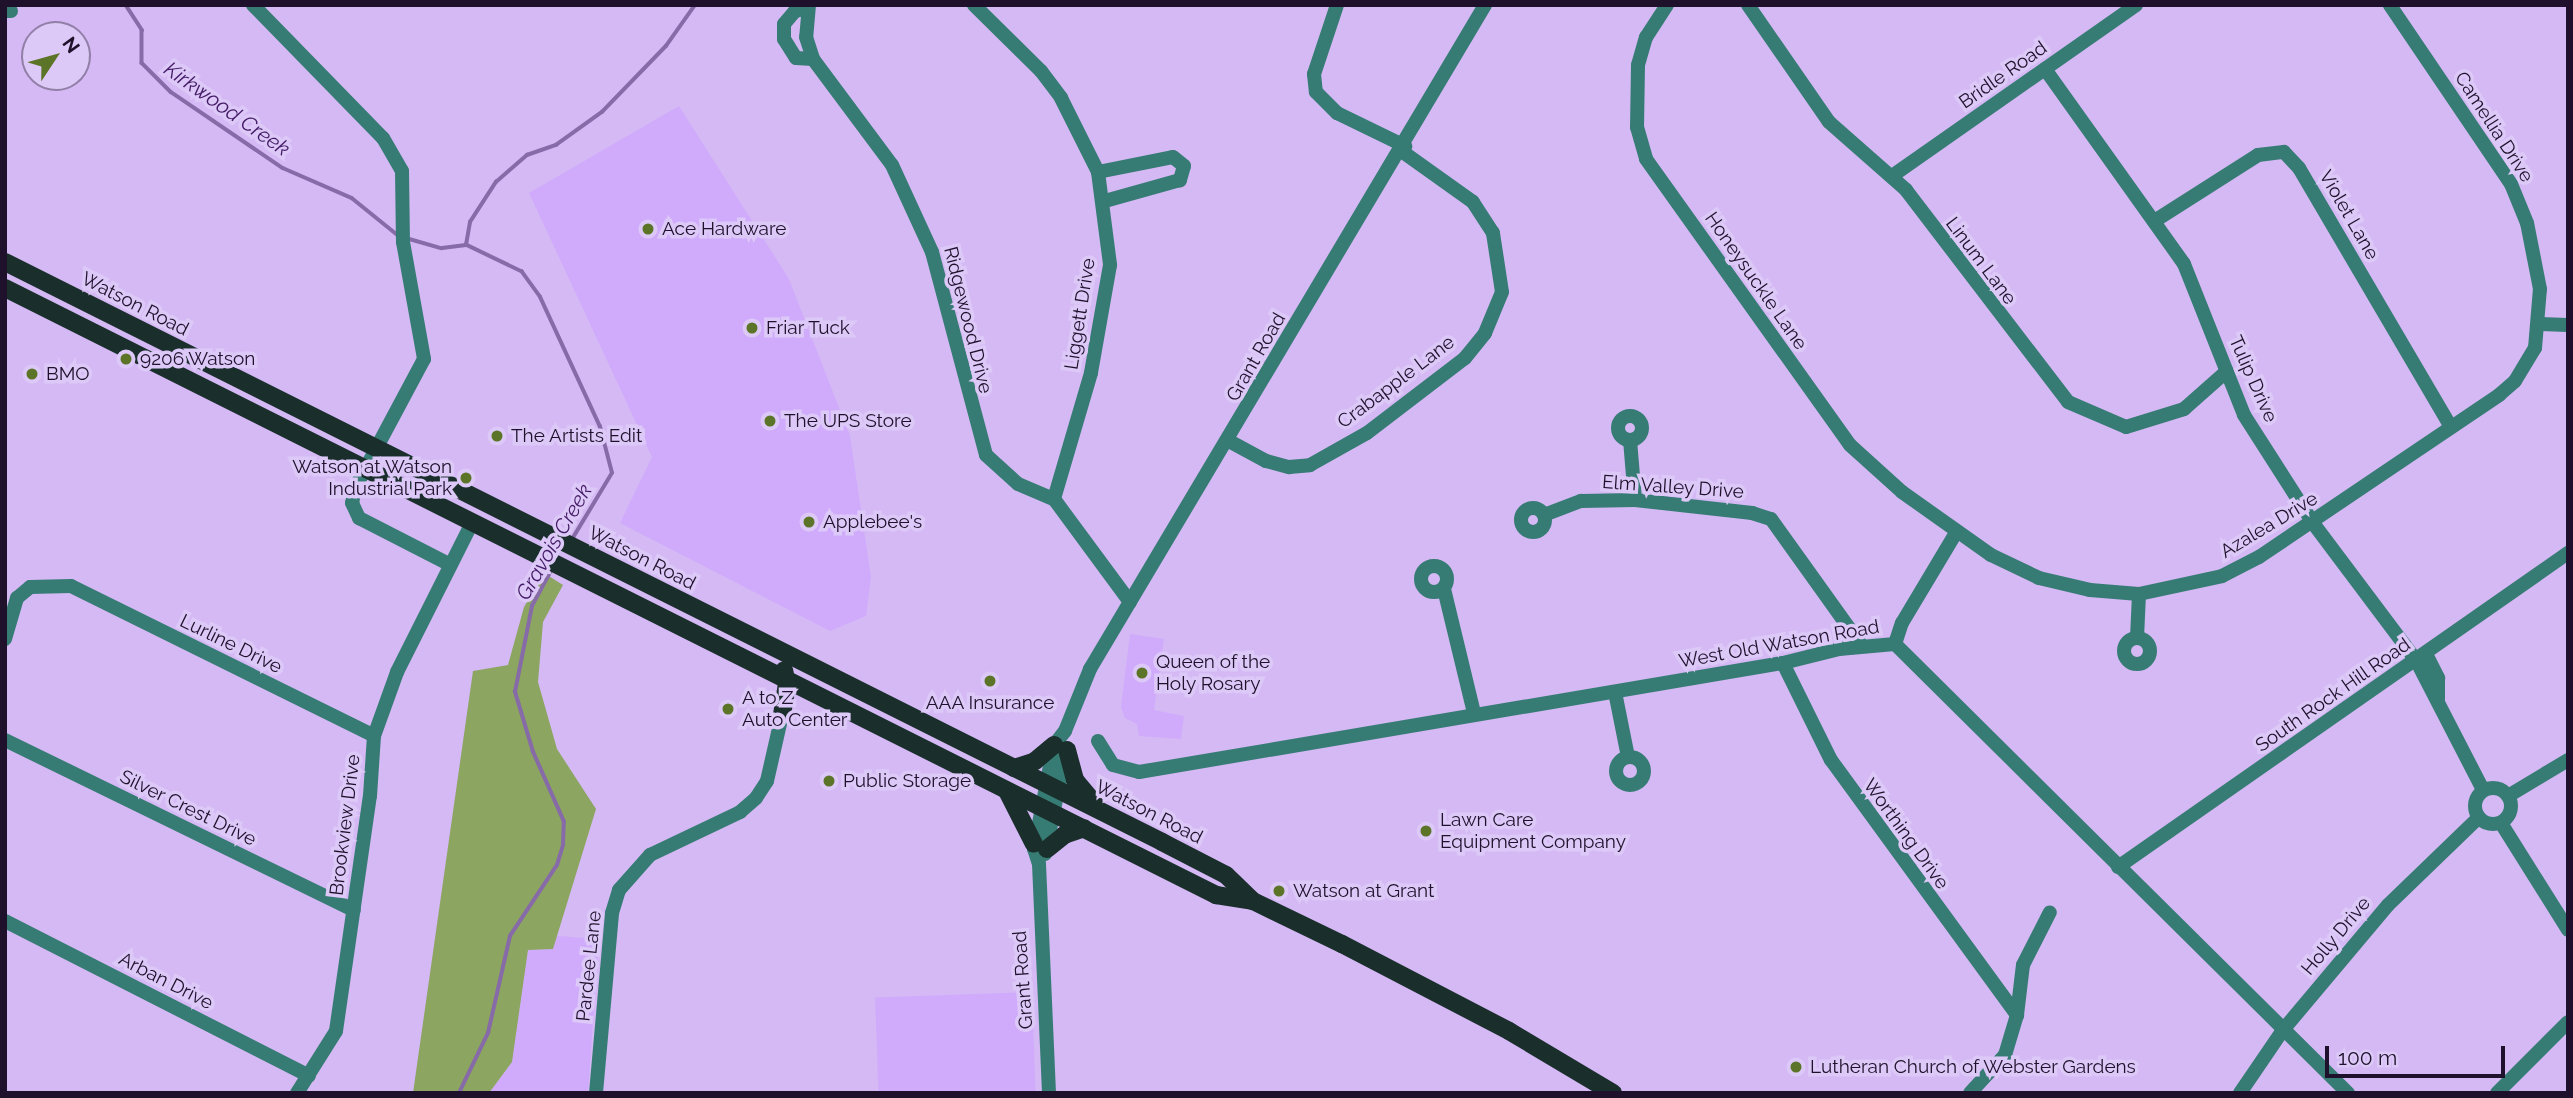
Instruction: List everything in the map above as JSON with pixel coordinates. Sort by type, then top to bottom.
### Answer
[{"type":"main road","name":"Watson Road","points":[[5,262],[578,549],[778,664],[810,690],[1216,895],[1253,901]]},
{"type":"main road","name":"Watson Road","points":[[5,288],[567,569],[1014,768],[1101,811],[1226,875],[1253,901],[1488,1019],[1612,1093]]},
{"type":"main road","points":[[778,664],[782,715]]},
{"type":"main road","points":[[782,715],[810,690]]},
{"type":"main road","points":[[1014,768],[1035,761],[1062,742],[1075,780],[1101,811]]},
{"type":"main road","points":[[1005,788],[1040,852],[1064,835],[1084,828]]},
{"type":"street","points":[[253,5],[383,138],[402,171],[403,235],[424,359],[351,499],[359,518],[451,565]]},
{"type":"street","name":"Liggett Drive","points":[[974,5],[1041,71],[1061,99],[1098,172],[1105,201],[1110,265],[1091,373],[1054,499]]},
{"type":"street","name":"Crabapple Lane","points":[[1229,441],[1266,461],[1289,467],[1310,465],[1367,433],[1465,358],[1485,333],[1502,292],[1493,233],[1473,202],[1403,148],[1338,113],[1316,92],[1314,74],[1337,5]]},
{"type":"street","name":"Grant Road","points":[[1049,1093],[1040,852],[1045,808],[1062,742],[1085,678],[1229,441],[1485,5]]},
{"type":"street","name":"Honeysuckle Lane","points":[[1667,5],[1646,37],[1638,65],[1637,127],[1646,159],[1850,445],[1902,492],[1957,531]]},
{"type":"street","name":"Linum Lane","points":[[1748,5],[1829,122],[1892,176],[2068,402],[2126,427],[2185,410],[2227,371]]},
{"type":"street","name":"Bridle Road","points":[[1892,176],[2136,5]]},
{"type":"street","name":"Camellia Drive","points":[[2390,5],[2511,184],[2527,223],[2540,289],[2540,324]]},
{"type":"street","name":"Ridgewood Drive","points":[[813,59],[796,58],[784,39],[784,24],[794,11],[808,6],[806,37],[813,59],[892,165],[918,218],[943,284],[971,410],[986,455],[1018,484],[1054,499]]},
{"type":"street","name":"Tulip Drive","points":[[2045,69],[2156,220],[2184,264],[2244,415],[2314,523],[2421,657],[2438,700],[2483,790]]},
{"type":"street","name":"Violet Lane","points":[[2156,220],[2258,155],[2284,152],[2299,168],[2452,427]]},
{"type":"street","points":[[1098,172],[1173,157],[1184,166],[1180,180],[1105,201]]},
{"type":"street","points":[[2540,324],[2568,325]]},
{"type":"street","name":"Azalea Drive","points":[[1957,531],[1991,555],[2039,578],[2090,590],[2139,594],[2222,576],[2314,523],[2515,381],[2535,348],[2540,324]]},
{"type":"street","points":[[1630,440],[1635,500]]},
{"type":"street","points":[[1054,499],[1130,601]]},
{"type":"street","name":"Elm Valley Drive","points":[[1544,515],[1581,500],[1635,500],[1752,513],[1771,519],[1862,646]]},
{"type":"street","name":"Brookview Drive","points":[[297,1093],[336,1031],[354,910],[374,736],[397,672],[473,522]]},
{"type":"street","points":[[1895,644],[1902,623],[1957,531]]},
{"type":"street","name":"South Rock Hill Road","points":[[2118,867],[2568,552]]},
{"type":"street","name":"Lurline Drive","points":[[5,639],[17,598],[30,587],[71,586],[374,736]]},
{"type":"street","points":[[1444,589],[1474,713]]},
{"type":"street","points":[[2137,638],[2139,594]]},
{"type":"street","name":"West Old Watson Road","points":[[1098,741],[1113,765],[1139,772],[1474,713],[1783,663],[1862,646],[1895,644],[2348,1093]]},
{"type":"street","name":"Worthing Drive","points":[[1783,663],[1831,760],[2017,1015]]},
{"type":"street","points":[[1615,692],[1628,757]]},
{"type":"street","name":"Pardee Lane","points":[[596,1093],[612,913],[619,890],[650,855],[740,812],[756,798],[773,764],[782,715]]},
{"type":"street","name":"Silver Crest Drive","points":[[5,740],[354,910]]},
{"type":"street","points":[[2508,796],[2568,760]]},
{"type":"street","points":[[2494,787],[2508,796],[2511,808],[2501,823],[2489,824],[2478,818],[2475,800],[2483,790],[2494,787]]},
{"type":"street","name":"Holly Drive","points":[[2240,1093],[2283,1030],[2388,905],[2478,818]]},
{"type":"street","points":[[2501,823],[2568,930]]},
{"type":"street","points":[[1970,1093],[2005,1055],[2017,1015],[2023,964],[2050,912]]},
{"type":"street","name":"Arban Drive","points":[[5,921],[309,1076]]},
{"type":"street","points":[[2497,1093],[2568,1022]]},
{"type":"shaded area","points":[[679,106],[789,279],[850,436],[871,577],[866,616],[830,631],[620,523],[652,457],[529,193]]},
{"type":"shaded area","name":"Queen of the Holy Rosary","points":[[1130,634],[1164,639],[1154,710],[1184,716],[1181,739],[1139,736],[1137,724],[1125,718],[1121,707]]},
{"type":"shaded area","points":[[557,936],[599,939],[588,1093],[489,1093],[512,1062],[528,950],[553,949]]},
{"type":"shaded area","points":[[1032,992],[1036,1093],[878,1093],[875,997]]},
{"type":"green space","points":[[544,573],[563,585],[543,622],[538,682],[557,749],[596,809],[553,949],[528,950],[512,1062],[489,1093],[413,1093],[473,671],[508,665],[524,607]]},
{"type":"waterway","name":"Kirkwood Creek","points":[[126,5],[142,30],[142,63],[171,92],[283,168],[352,198],[399,236]]},
{"type":"waterway","name":"Gravois Creek","points":[[571,541],[612,473],[600,427],[540,297],[522,272],[466,245],[470,222],[496,182],[527,155],[556,145],[602,112],[666,46],[695,5]]},
{"type":"waterway","name":"Kirkwood Creek","points":[[406,238],[442,248],[466,245]]},
{"type":"waterway","name":"Gravois Creek","points":[[459,1093],[488,1033],[510,936],[557,865],[563,845],[564,822],[533,752],[515,692],[532,606],[553,567]]},
{"type":"place","name":"Ace Hardware","points":[[648,229]]},
{"type":"place","name":"Friar Tuck","points":[[752,328]]},
{"type":"place","name":"9206 Watson","points":[[126,359]]},
{"type":"place","name":"BMO","points":[[32,374]]},
{"type":"place","name":"The UPS Store","points":[[770,421]]},
{"type":"place","name":"The Artists Edit","points":[[497,436]]},
{"type":"place","name":"Watson at Watson Industrial Park","points":[[466,478]]},
{"type":"place","name":"Applebee's","points":[[809,522]]},
{"type":"place","name":"Queen of the Holy Rosary","points":[[1142,673]]},
{"type":"place","name":"AAA Insurance","points":[[990,681]]},
{"type":"place","name":"A to Z Auto Center","points":[[728,709]]},
{"type":"place","name":"Public Storage","points":[[829,781]]},
{"type":"place","name":"Lawn Care Equipment Company","points":[[1426,831]]},
{"type":"place","name":"Watson at Grant","points":[[1279,891]]},
{"type":"place","name":"Lutheran Church of Webster Gardens","points":[[1796,1067]]}]
